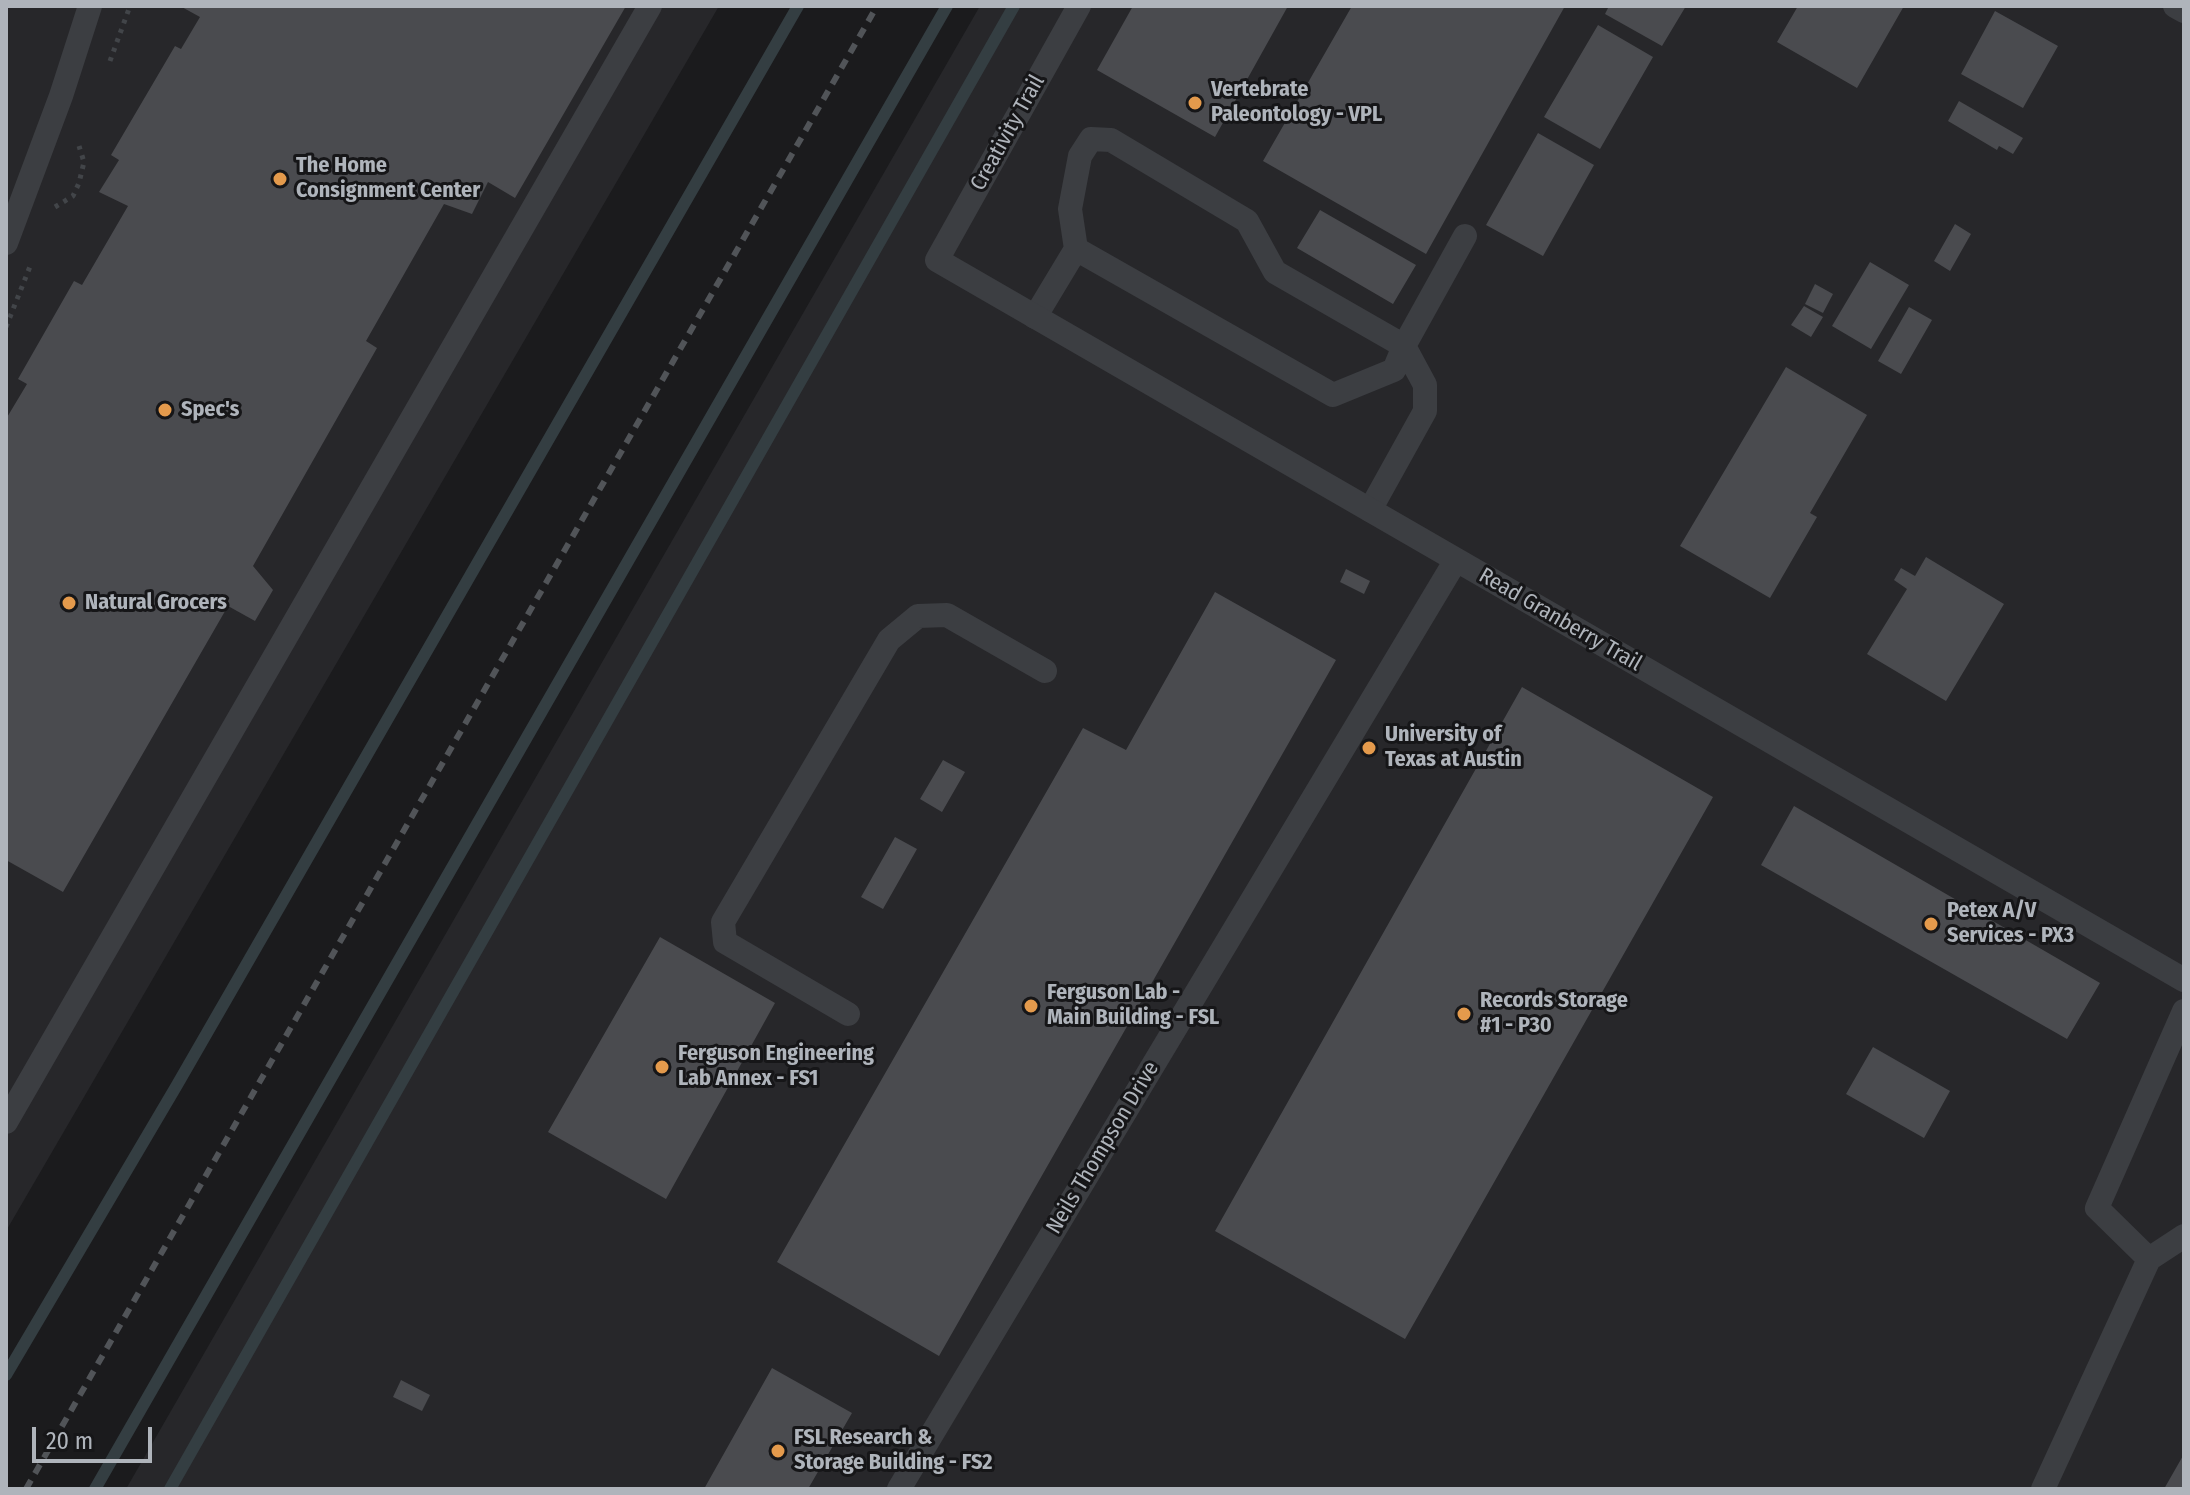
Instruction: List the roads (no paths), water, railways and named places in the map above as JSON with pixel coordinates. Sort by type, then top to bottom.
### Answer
[{"type":"street","points":[[6,243],[61,96],[90,6]]},
{"type":"street","points":[[6,1122],[650,6]]},
{"type":"street","name":"Creativity Trail","points":[[937,260],[1079,6]]},
{"type":"street","points":[[2175,6],[2184,11]]},
{"type":"street","points":[[1035,317],[1076,249],[1070,209],[1080,156],[1091,139],[1111,140],[1247,221],[1275,272],[1404,346],[1425,385],[1425,411],[1370,510]]},
{"type":"street","points":[[1076,249],[1333,395],[1394,370],[1404,346],[1465,236]]},
{"type":"street","name":"Read Granberry Trail","points":[[937,260],[2184,980]]},
{"type":"street","name":"Neils Thompson Drive","points":[[899,1489],[1456,560]]},
{"type":"street","points":[[848,1014],[725,942],[723,922],[889,640],[918,616],[947,615],[1045,671]]},
{"type":"street","points":[[2149,1259],[2097,1208],[2184,1011]]},
{"type":"street","points":[[2043,1489],[2149,1259],[2184,1236]]},
{"type":"waterway","points":[[6,1375],[177,1085],[798,6]]},
{"type":"waterway","points":[[95,1489],[947,6]]},
{"type":"waterway","points":[[170,1489],[1014,6]]},
{"type":"railway","points":[[26,1489],[877,6]]},
{"type":"place","name":"Vertebrate Paleontology - VPL","points":[[1195,103]]},
{"type":"place","name":"The Home Consignment Center","points":[[280,179]]},
{"type":"place","name":"Spec's","points":[[165,410]]},
{"type":"place","name":"Natural Grocers","points":[[69,603]]},
{"type":"place","name":"University of Texas at Austin","points":[[1369,748]]},
{"type":"place","name":"Petex A/V Services - PX3","points":[[1931,924]]},
{"type":"place","name":"Ferguson Lab - Main Building - FSL","points":[[1031,1006]]},
{"type":"place","name":"Records Storage #1 - P30","points":[[1464,1014]]},
{"type":"place","name":"Ferguson Engineering Lab Annex - FS1","points":[[662,1067]]},
{"type":"place","name":"FSL Research & Storage Building - FS2","points":[[778,1451]]}]
